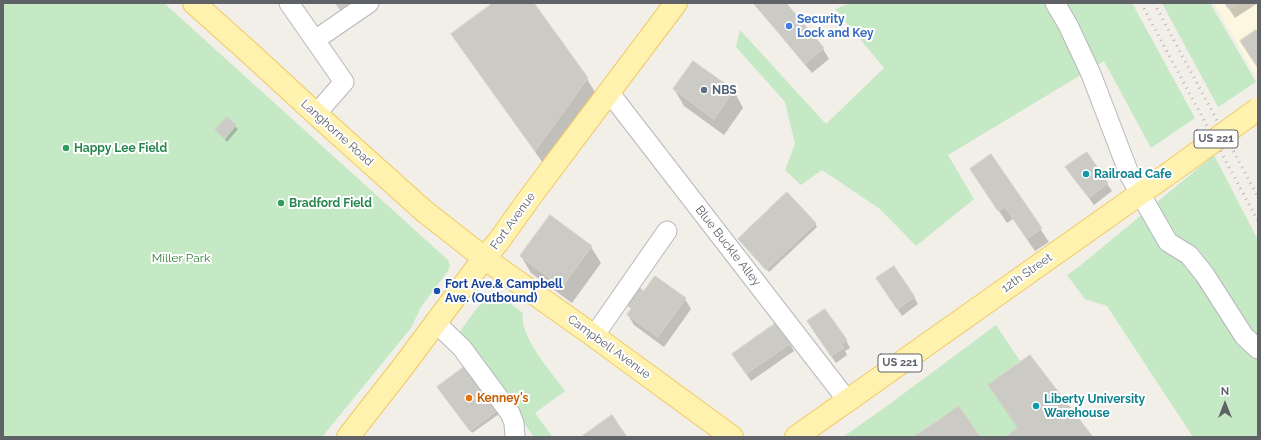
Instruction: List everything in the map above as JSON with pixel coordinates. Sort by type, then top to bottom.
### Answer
[{"type":"main road","name":"Langhorne Road","points":[[194,3],[424,211],[484,258]]},
{"type":"main road","name":"Fort Avenue","points":[[348,437],[484,258],[498,242],[608,92],[676,3]]},
{"type":"main road","name":"12th Street","points":[[796,437],[1258,109]]},
{"type":"main road","name":"Campbell Avenue","points":[[484,258],[732,437]]},
{"type":"street","points":[[289,3],[344,82],[316,114]]},
{"type":"street","points":[[315,40],[369,3]]},
{"type":"street","points":[[1055,3],[1068,25],[1092,74],[1130,176],[1168,242],[1189,255],[1205,275],[1244,336],[1258,349]]},
{"type":"street","name":"Blue Buckle Alley","points":[[608,92],[847,400]]},
{"type":"street","points":[[594,336],[666,231]]},
{"type":"street","points":[[436,323],[462,348],[510,413],[514,423],[515,437]]},
{"type":"shaded area","points":[[1214,3],[1258,3],[1258,80]]},
{"type":"green space","name":"Miller Park","points":[[3,3],[164,3],[448,260],[450,266],[448,271],[421,307],[411,328],[322,437],[3,437]]},
{"type":"green space","points":[[851,3],[1132,3],[1195,118],[1151,148],[1104,61],[948,155],[974,199],[916,246],[880,209],[822,170],[801,185],[785,170],[795,144],[785,102],[736,47],[740,30],[826,124],[884,68],[835,9]]},
{"type":"green space","points":[[1162,3],[1210,3],[1256,82],[1218,107]]},
{"type":"green space","points":[[1214,155],[1258,240],[1258,437],[1193,437],[1107,306],[1085,299],[1067,275]]},
{"type":"green space","points":[[496,296],[503,298],[523,313],[523,322],[531,343],[537,354],[565,391],[535,413],[552,436],[551,437],[534,437],[458,334],[475,311],[485,301]]},
{"type":"green space","points":[[996,325],[1020,361],[988,385],[1018,427],[1006,437],[980,437],[959,406],[913,437],[843,437],[887,406]]},
{"type":"building","points":[[336,3],[351,3],[341,10]]},
{"type":"building","points":[[493,3],[534,3],[588,78],[535,151],[451,34]]},
{"type":"building","name":"Security Lock and Key","points":[[755,3],[786,3],[824,48],[805,64]]},
{"type":"building","points":[[1225,3],[1237,3],[1229,9]]},
{"type":"building","points":[[1256,30],[1258,32],[1258,68],[1240,41]]},
{"type":"building","name":"NBS","points":[[693,61],[734,90],[714,119],[673,89]]},
{"type":"building","points":[[227,117],[236,125],[225,139],[215,130]]},
{"type":"building","name":"Railroad Cafe","points":[[1087,152],[1108,183],[1089,198],[1065,167]]},
{"type":"building","points":[[991,154],[1042,228],[1027,239],[1005,207],[998,211],[970,169]]},
{"type":"building","points":[[787,192],[816,223],[766,270],[738,239]]},
{"type":"building","points":[[550,215],[592,246],[562,287],[520,256]]},
{"type":"building","points":[[894,266],[915,297],[897,309],[876,278]]},
{"type":"building","points":[[624,276],[644,291],[632,307],[612,293]]},
{"type":"building","points":[[655,276],[686,298],[658,337],[627,315]]},
{"type":"building","points":[[825,309],[847,340],[841,344],[844,348],[831,356],[807,321]]},
{"type":"building","points":[[776,323],[791,343],[746,374],[732,354]]},
{"type":"building","name":"Liberty University Warehouse","points":[[1030,355],[1093,437],[1006,437],[1018,427],[988,385]]},
{"type":"building","name":"Kenney's","points":[[468,364],[500,408],[470,431],[437,387]]},
{"type":"building","points":[[959,406],[980,437],[913,437],[936,422]]},
{"type":"building","points":[[612,415],[627,437],[581,437]]},
{"type":"railway","points":[[1141,3],[1258,221]]},
{"type":"railway","points":[[1154,3],[1258,197]]},
{"type":"place","name":"Security Lock and Key","points":[[789,26]]},
{"type":"place","name":"NBS","points":[[704,90]]},
{"type":"place","name":"Happy Lee Field","points":[[66,148]]},
{"type":"place","name":"Railroad Cafe","points":[[1086,174]]},
{"type":"place","name":"Bradford Field","points":[[281,203]]},
{"type":"place","name":"Fort Ave.& Campbell Ave. (Outbound)","points":[[437,291]]},
{"type":"place","name":"Kenney's","points":[[469,398]]},
{"type":"place","name":"Liberty University Warehouse","points":[[1036,406]]}]
